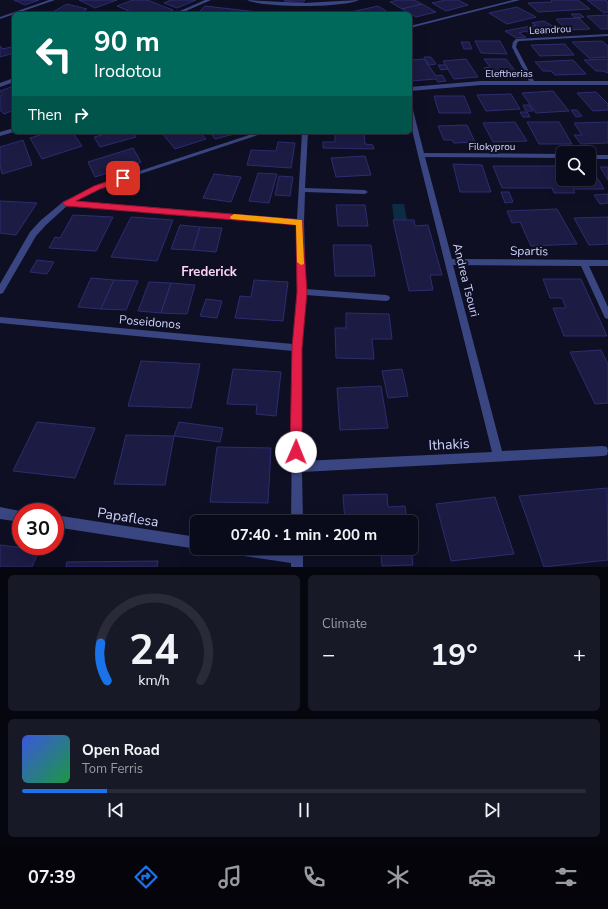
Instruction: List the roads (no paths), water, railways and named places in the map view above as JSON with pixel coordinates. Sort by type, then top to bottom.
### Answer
[{"type":"street","points":[[18,12],[53,0]]},
{"type":"street","points":[[180,12],[209,0]]},
{"type":"street","points":[[249,0],[306,5],[357,0]]},
{"type":"street","points":[[412,26],[518,0]]},
{"type":"street","points":[[0,18],[12,14]]},
{"type":"street","name":"Leandrou","points":[[532,83],[514,47],[515,42],[518,40],[608,35]]},
{"type":"street","points":[[0,85],[12,81]]},
{"type":"street","name":"Eleftherias","points":[[412,89],[462,84],[608,83]]},
{"type":"street","name":"Andrea Tsouri","points":[[412,118],[498,456]]},
{"type":"street","points":[[0,134],[12,131]]},
{"type":"street","points":[[0,291],[33,234],[42,223],[66,203],[111,182],[258,134]]},
{"type":"street","points":[[297,515],[297,348],[302,292],[300,222],[305,134]]},
{"type":"street","name":"Filokyprou","points":[[421,155],[556,156]]},
{"type":"street","points":[[596,157],[608,157]]},
{"type":"street","points":[[302,190],[365,192]]},
{"type":"street","points":[[66,203],[300,222]]},
{"type":"street","name":"Spartis","points":[[449,262],[608,263]]},
{"type":"street","points":[[584,263],[608,316]]},
{"type":"street","points":[[302,292],[386,298]]},
{"type":"street","name":"Poseidonos","points":[[0,320],[297,348]]},
{"type":"street","name":"Ithakis","points":[[296,467],[603,451]]},
{"type":"street","points":[[0,513],[12,515]]},
{"type":"street","name":"Papaflesa","points":[[64,522],[190,542]]},
{"type":"street","points":[[277,555],[297,558]]},
{"type":"water","points":[[392,204],[404,204],[407,220],[394,220]]},
{"type":"district","name":"Frederick","points":[[209,271]]}]
